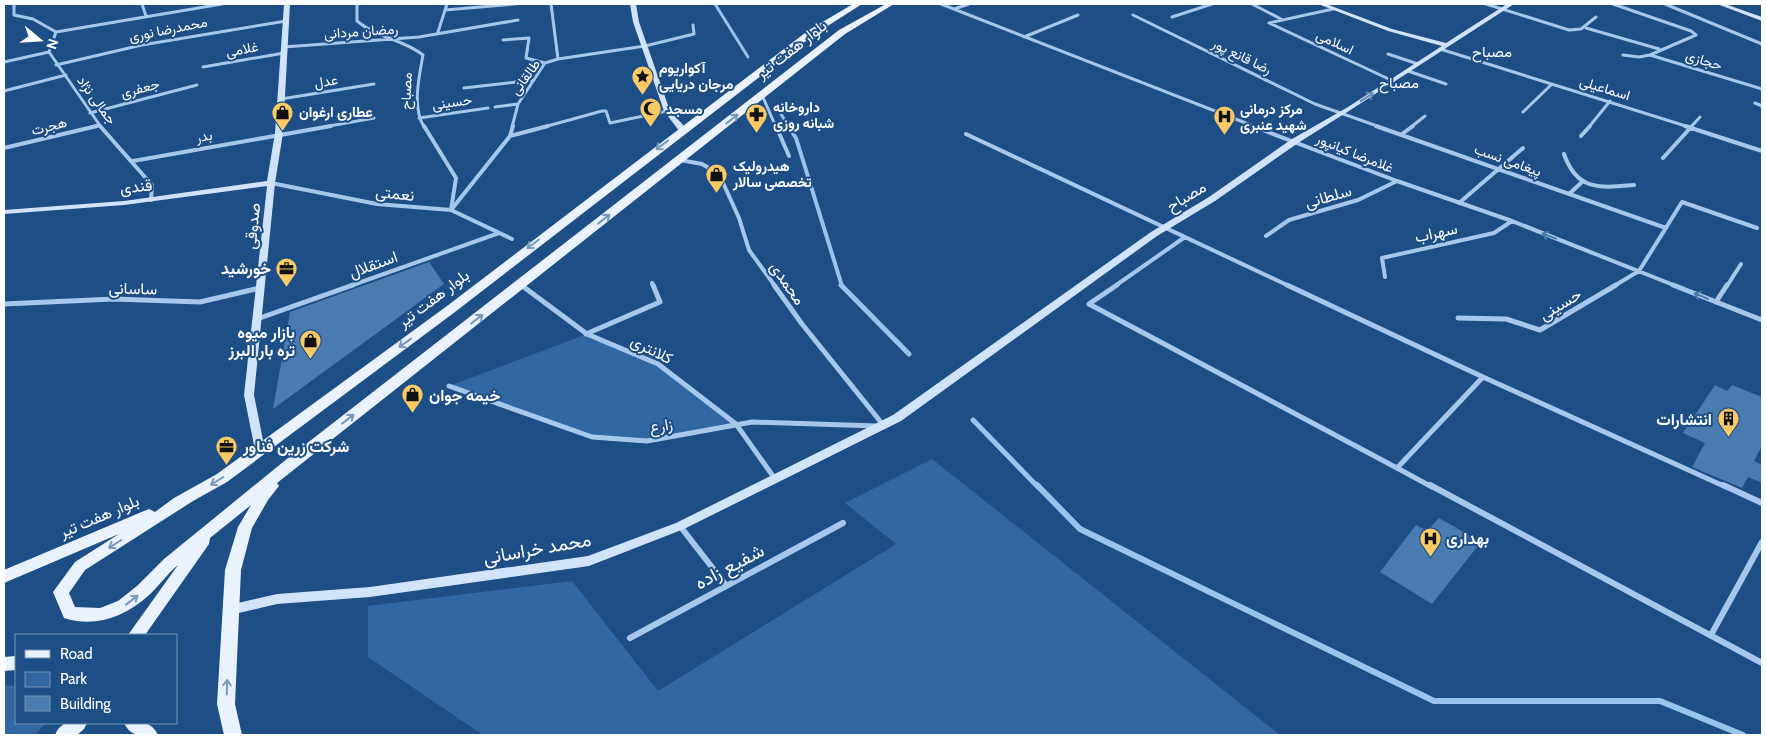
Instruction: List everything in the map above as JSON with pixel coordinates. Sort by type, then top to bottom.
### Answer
[{"type":"main road","name":"بلوار هفت تیر","points":[[4,577],[186,499],[222,478],[450,309],[812,32],[858,4]]},
{"type":"main road","name":"بلوار هفت تیر","points":[[214,526],[842,32],[891,4]]},
{"type":"main road","points":[[742,86],[744,91],[749,93],[764,94]]},
{"type":"main road","points":[[723,101],[741,99],[746,102],[747,106]]},
{"type":"main road","name":"بلوار هفت تیر","points":[[233,735],[226,704],[233,570],[245,527],[263,496],[294,462]]},
{"type":"main road","points":[[186,499],[80,566],[61,592],[70,613],[100,615],[124,606],[143,591],[169,563],[214,526]]},
{"type":"main road","points":[[137,634],[214,526]]},
{"type":"main road","points":[[64,735],[77,724]]},
{"type":"main road","points":[[134,724],[149,735]]},
{"type":"street","points":[[14,4],[14,15],[33,19],[56,32],[195,6],[222,4]]},
{"type":"street","points":[[142,4],[146,16]]},
{"type":"street","name":"صدوقی","points":[[260,450],[249,395],[271,183],[279,133],[287,4]]},
{"type":"street","name":"مصباح","points":[[357,4],[357,21],[367,31],[415,47],[423,56],[418,82],[419,118],[456,178],[451,210]]},
{"type":"street","points":[[438,32],[447,4]]},
{"type":"street","points":[[445,10],[515,4]]},
{"type":"street","points":[[551,4],[558,59]]},
{"type":"street","points":[[633,4],[636,22],[667,111],[683,130]]},
{"type":"street","name":"غلامرضا کیانپور","points":[[941,4],[1023,38],[1296,141],[1397,182],[1512,221],[1762,320]]},
{"type":"street","points":[[954,9],[969,4]]},
{"type":"street","points":[[1172,17],[1212,4]]},
{"type":"street","points":[[1253,4],[1260,4]]},
{"type":"street","points":[[1253,4],[1281,19],[1333,9]]},
{"type":"street","points":[[1321,4],[1390,30],[1447,45]]},
{"type":"street","points":[[1486,4],[1569,30],[1586,28],[1596,17]]},
{"type":"street","name":"مصباح","points":[[885,426],[1164,228],[1212,199],[1296,141],[1342,114],[1512,4]]},
{"type":"street","points":[[1613,4],[1691,30],[1696,35],[1658,49],[1650,55]]},
{"type":"street","points":[[1664,4],[1762,44]]},
{"type":"street","points":[[1720,4],[1762,18]]},
{"type":"street","points":[[1736,4],[1762,13]]},
{"type":"street","points":[[1023,38],[1078,15]]},
{"type":"street","name":"رضا قانع پور","points":[[1133,15],[1315,104],[1342,114]]},
{"type":"street","name":"اسلامی","points":[[1281,19],[1270,23],[1392,80]]},
{"type":"street","name":"محمدرضا نوری","points":[[56,65],[142,45],[286,20]]},
{"type":"street","name":"رمضان مردانی","points":[[284,50],[394,40],[518,20]]},
{"type":"street","name":"طالقانی","points":[[451,210],[510,136],[518,104],[545,63],[558,59],[645,46],[694,34],[693,25]]},
{"type":"street","points":[[1586,28],[1658,49]]},
{"type":"street","points":[[4,62],[49,52],[56,32]]},
{"type":"street","points":[[503,40],[529,38],[526,58],[545,63]]},
{"type":"street","name":"غلامی","points":[[203,67],[284,50]]},
{"type":"street","name":"اسماعیلی","points":[[1440,50],[1610,101],[1762,151]]},
{"type":"street","name":"جمالی نژاد","points":[[49,52],[56,65],[66,75],[99,125],[152,185],[152,200]]},
{"type":"street","points":[[1388,54],[1418,64]]},
{"type":"street","name":"حجازی","points":[[1623,55],[1639,57],[1650,55],[1762,89]]},
{"type":"street","points":[[1408,70],[1446,84]]},
{"type":"street","points":[[4,91],[66,75]]},
{"type":"street","points":[[464,88],[534,80]]},
{"type":"street","points":[[1756,87],[1762,83]]},
{"type":"street","name":"جعفری","points":[[90,113],[197,84]]},
{"type":"street","name":"عدل","points":[[281,99],[374,84]]},
{"type":"street","points":[[1523,112],[1552,84]]},
{"type":"street","points":[[764,94],[789,156]]},
{"type":"street","points":[[1581,136],[1610,101]]},
{"type":"street","points":[[1755,103],[1762,106]]},
{"type":"street","name":"حسینی","points":[[495,107],[518,104]]},
{"type":"street","name":"حسینی","points":[[419,118],[488,108]]},
{"type":"street","points":[[510,136],[602,111],[606,111],[608,122],[610,123],[667,111]]},
{"type":"street","name":"پیغامی نسب","points":[[1342,114],[1666,228]]},
{"type":"street","points":[[1402,134],[1425,116]]},
{"type":"street","points":[[1663,158],[1700,117]]},
{"type":"street","points":[[279,133],[374,118]]},
{"type":"street","name":"هجرت","points":[[4,148],[99,125]]},
{"type":"street","name":"بدر","points":[[132,161],[279,133]]},
{"type":"street","points":[[966,134],[1483,377],[1762,503]]},
{"type":"street","points":[[1459,203],[1523,148]]},
{"type":"street","points":[[1564,154],[1567,165],[1581,183],[1602,188],[1634,185]]},
{"type":"street","name":"محمدی","points":[[680,160],[702,164],[719,174],[739,218],[749,250],[802,324],[885,426]]},
{"type":"street","name":"سلطانی","points":[[1266,236],[1290,220],[1358,200],[1397,182]]},
{"type":"street","name":"نعمتی","points":[[271,183],[377,204],[451,210],[512,239]]},
{"type":"street","name":"قندی","points":[[4,212],[152,200],[271,183]]},
{"type":"street","points":[[1569,194],[1581,183]]},
{"type":"street","points":[[1639,271],[1682,202],[1756,228]]},
{"type":"street","name":"سهراب","points":[[1385,277],[1382,258],[1494,233],[1512,221]]},
{"type":"street","name":"استقلال","points":[[256,320],[499,232]]},
{"type":"street","points":[[1185,237],[1089,304],[1762,663]]},
{"type":"street","points":[[1716,302],[1741,264]]},
{"type":"street","name":"حسینی","points":[[1458,318],[1506,319],[1540,330],[1639,271]]},
{"type":"street","points":[[586,334],[660,302],[652,283]]},
{"type":"street","name":"کلانتری","points":[[521,285],[586,334],[658,364],[736,424],[775,479]]},
{"type":"street","name":"ساسانی","points":[[4,304],[114,300],[200,302],[260,288]]},
{"type":"street","points":[[1397,468],[1483,377]]},
{"type":"street","name":"زارع","points":[[449,386],[592,437],[647,440],[736,424],[811,422],[885,426]]},
{"type":"street","name":"محمد خراسانی","points":[[230,610],[277,599],[370,592],[589,561],[680,526],[885,426]]},
{"type":"street","name":"شفیع زاده","points":[[630,638],[726,584],[843,523]]},
{"type":"street","points":[[680,526],[726,584]]},
{"type":"street","points":[[1711,636],[1762,542]]},
{"type":"green space","points":[[587,334],[658,364],[736,424],[647,441],[592,437],[449,386]]},
{"type":"green space","points":[[932,459],[1280,735],[483,735],[368,657],[368,606],[572,581],[658,691],[896,544],[845,503]]},
{"type":"green space","points":[[4,685],[15,686],[15,724],[46,724],[34,735],[4,735]]},
{"type":"building","name":"بازار میوه تره بار البرز","points":[[429,262],[444,284],[273,409],[290,312]]},
{"type":"building","name":"انتشارات","points":[[1715,385],[1727,391],[1732,385],[1762,397],[1762,446],[1754,461],[1762,465],[1762,483],[1748,477],[1742,488],[1692,467],[1705,443],[1683,433]]},
{"type":"building","name":"بهداری","points":[[1439,518],[1481,542],[1432,604],[1380,572],[1416,525],[1427,531]]},
{"type":"waterway","points":[[715,4],[748,57]]},
{"type":"waterway","points":[[781,114],[789,127]]},
{"type":"waterway","points":[[788,126],[796,138],[842,286]]},
{"type":"waterway","points":[[841,285],[909,354]]},
{"type":"waterway","points":[[973,420],[1038,487]]},
{"type":"waterway","points":[[1037,485],[1080,529],[1434,701],[1660,701],[1743,735]]},
{"type":"place","name":"آکواریوم مرجان دریایی","points":[[643,95]]},
{"type":"place","name":"مسجد","points":[[650,128]]},
{"type":"place","name":"عطاری ارغوان","points":[[283,131]]},
{"type":"place","name":"داروخانه شبانه روزی","points":[[757,134]]},
{"type":"place","name":"مرکز درمانی شهید عنبری","points":[[1224,136]]},
{"type":"place","name":"هیدرولیک تخصصی سالار","points":[[717,193]]},
{"type":"place","name":"خورشید","points":[[287,287]]},
{"type":"place","name":"بازار میوه تره بار البرز","points":[[311,360]]},
{"type":"place","name":"خیمه جوان","points":[[413,414]]},
{"type":"place","name":"انتشارات","points":[[1728,438]]},
{"type":"place","name":"شرکت زرین فناور","points":[[227,465]]},
{"type":"place","name":"بهداری","points":[[1430,557]]},
{"type":"district","name":"مصباح","points":[[1492,52]]},
{"type":"district","name":"مصباح","points":[[1399,83]]}]
